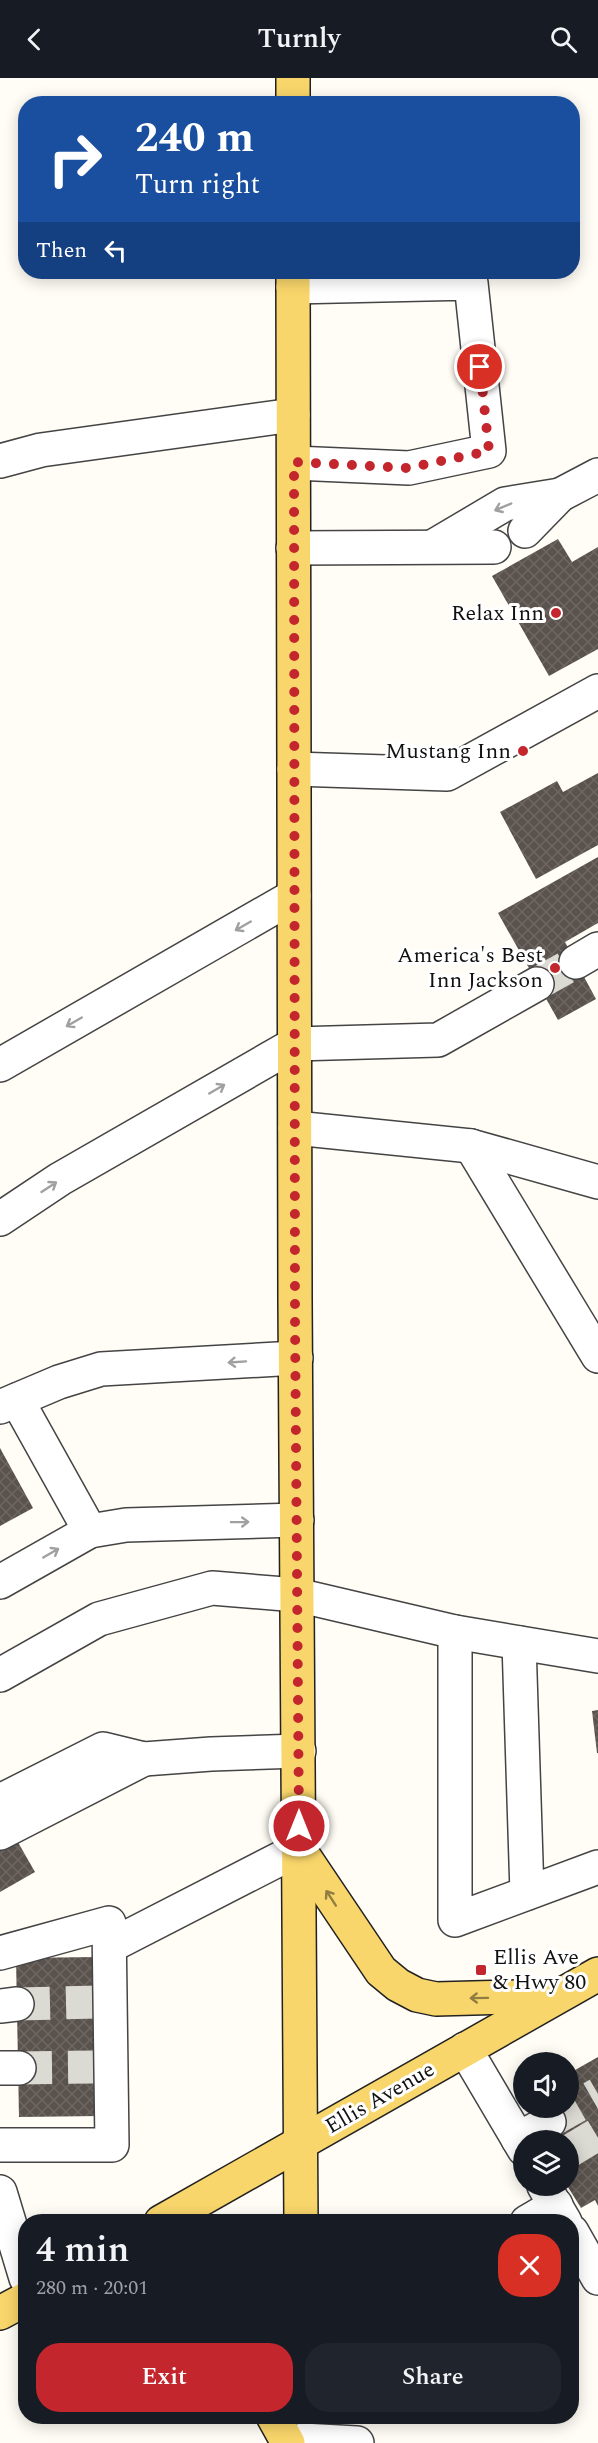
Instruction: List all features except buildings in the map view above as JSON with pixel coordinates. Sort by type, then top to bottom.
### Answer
[{"type":"main road","points":[[293,78],[293,96]]},
{"type":"main road","points":[[293,279],[301,2214]]},
{"type":"main road","points":[[299,1849],[366,1952],[381,1971],[398,1985],[417,1995],[436,1999],[559,1996]]},
{"type":"main road","name":"Ellis Avenue","points":[[176,2214],[598,1974]]},
{"type":"main road","points":[[283,2424],[298,2436]]},
{"type":"lane","points":[[293,279],[471,283],[489,451],[408,468],[294,462]]},
{"type":"lane","points":[[0,461],[41,450],[293,415]]},
{"type":"lane","points":[[525,531],[560,495],[598,475]]},
{"type":"lane","points":[[435,546],[505,504],[560,495]]},
{"type":"lane","points":[[293,548],[494,547]]},
{"type":"lane","points":[[294,769],[447,774],[598,691]]},
{"type":"lane","points":[[0,1065],[294,896]]},
{"type":"lane","points":[[0,1219],[60,1179],[295,1044],[438,1040],[537,984]]},
{"type":"lane","points":[[295,1128],[471,1146],[598,1182]]},
{"type":"lane","points":[[471,1146],[598,1356]]},
{"type":"lane","points":[[90,1531],[8,1403],[58,1382],[101,1369],[296,1358]]},
{"type":"lane","points":[[0,1582],[90,1531],[126,1525],[297,1520]]},
{"type":"lane","points":[[0,1675],[99,1619],[212,1588],[297,1595],[455,1632],[598,1656]]},
{"type":"lane","points":[[455,1632],[455,1920],[598,1867]]},
{"type":"lane","points":[[519,1643],[527,1893]]},
{"type":"lane","points":[[0,1688],[56,1644]]},
{"type":"lane","points":[[0,1782],[47,1756],[103,1749],[144,1760],[211,1754],[299,1751]]},
{"type":"lane","points":[[0,1802],[103,1749]]},
{"type":"lane","points":[[0,1833],[144,1760]]},
{"type":"lane","points":[[110,1946],[299,1849]]},
{"type":"lane","points":[[0,1953],[109,1923],[110,1946],[104,2001],[105,2066],[112,2145],[0,2145]]},
{"type":"lane","points":[[465,2049],[513,2130]]},
{"type":"lane","points":[[539,2130],[549,2122]]},
{"type":"lane","points":[[0,2192],[18,2252]]},
{"type":"lane","points":[[579,2240],[598,2278]]},
{"type":"lane","points":[[298,2436],[357,2443]]},
{"type":"tunnel","points":[[537,984],[576,962]]},
{"type":"tunnel","points":[[17,2004],[98,2002]]},
{"type":"tunnel","points":[[19,2068],[97,2067]]},
{"type":"tunnel","points":[[549,2122],[598,2094]]},
{"type":"tunnel","points":[[579,2145],[598,2134]]},
{"type":"place","name":"Relax Inn","points":[[556,613]]},
{"type":"place","name":"Mustang Inn","points":[[523,751]]},
{"type":"place","name":"America's Best Inn Jackson","points":[[555,968]]},
{"type":"place","name":"Ellis Ave & Hwy 80","points":[[481,1970]]},
{"type":"route","points":[[299,1826],[295,1319],[294,462],[408,468],[489,451],[480,367]]}]
